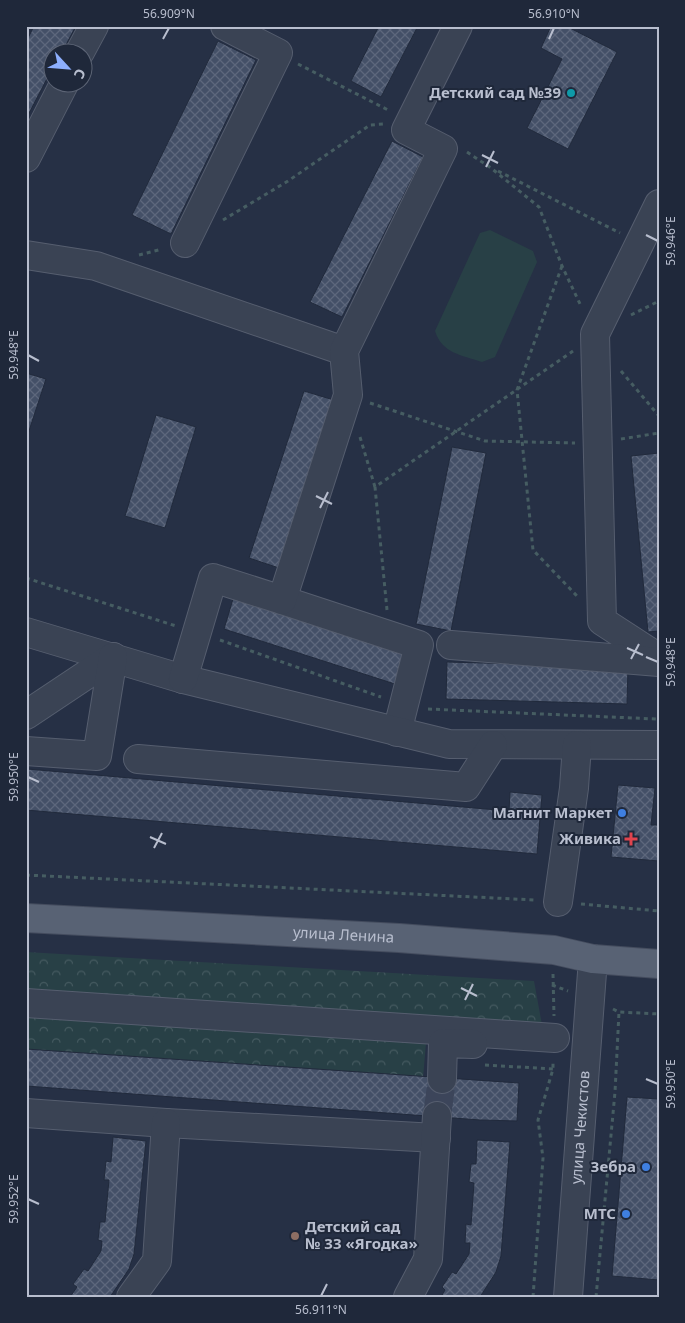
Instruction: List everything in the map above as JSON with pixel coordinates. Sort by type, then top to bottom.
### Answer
[{"type":"main road","name":"улица Ленина","points":[[26,918],[398,938],[554,950],[593,959],[659,964]]},
{"type":"street","points":[[85,42],[94,26]]},
{"type":"street","points":[[185,243],[278,54],[225,26]]},
{"type":"street","points":[[282,600],[348,395],[344,351],[442,149],[406,130],[458,26]]},
{"type":"street","points":[[26,158],[60,92]]},
{"type":"street","points":[[659,204],[595,334],[602,621],[659,658]]},
{"type":"street","points":[[26,254],[96,266],[344,351]]},
{"type":"street","points":[[183,679],[213,578],[419,645],[397,732]]},
{"type":"street","points":[[26,632],[183,679],[449,744],[493,746],[659,744]]},
{"type":"street","points":[[451,645],[659,662]]},
{"type":"street","points":[[26,715],[113,657]]},
{"type":"street","points":[[26,751],[97,756],[113,657]]},
{"type":"street","points":[[558,902],[574,788],[577,745]]},
{"type":"street","points":[[138,759],[466,787],[493,746]]},
{"type":"street","name":"улица Чекистов","points":[[568,1297],[593,959]]},
{"type":"street","points":[[26,1003],[554,1052]]},
{"type":"street","points":[[442,1079],[443,1043],[554,1052],[586,1052]]},
{"type":"street","points":[[26,1113],[166,1123],[437,1127],[428,1259],[408,1297]]},
{"type":"street","points":[[131,1297],[157,1261],[166,1123]]},
{"type":"path","points":[[278,54],[410,122]]},
{"type":"path","points":[[219,222],[288,181],[370,125],[410,122]]},
{"type":"path","points":[[466,152],[491,168],[640,243]]},
{"type":"path","points":[[375,486],[518,390],[595,334],[562,266],[539,207],[491,168]]},
{"type":"path","points":[[132,257],[185,243]]},
{"type":"path","points":[[562,266],[518,390],[533,550],[602,621]]},
{"type":"path","points":[[627,318],[659,301]]},
{"type":"path","points":[[620,370],[659,416]]},
{"type":"path","points":[[348,395],[485,441],[598,443],[659,433]]},
{"type":"path","points":[[359,432],[375,486],[387,612]]},
{"type":"path","points":[[26,578],[197,632],[410,708],[659,719]]},
{"type":"path","points":[[26,875],[558,902],[659,911]]},
{"type":"path","points":[[533,1297],[543,1158],[538,1120],[554,1052],[552,984],[554,950]]},
{"type":"path","points":[[596,1297],[615,1092],[620,1012]]},
{"type":"path","points":[[479,1065],[554,1052]]},
{"type":"green space","points":[[490,230],[533,251],[537,262],[495,357],[482,362],[447,349],[435,331],[480,233]]},
{"type":"green space","points":[[26,952],[534,981],[542,1025],[428,1019],[423,1078],[26,1049]]},
{"type":"building","points":[[34,26],[76,26],[67,42],[42,42],[42,88],[26,119],[26,42]]},
{"type":"building","points":[[379,26],[418,26],[381,97],[351,81]]},
{"type":"building","name":"Детский сад №39","points":[[551,26],[566,26],[617,52],[568,149],[527,128],[562,59],[541,48]]},
{"type":"building","points":[[218,41],[256,60],[171,234],[132,215]]},
{"type":"building","points":[[392,141],[423,157],[342,317],[310,302]]},
{"type":"building","points":[[26,373],[46,379],[26,440]]},
{"type":"building","points":[[304,391],[337,401],[282,569],[249,558]]},
{"type":"building","points":[[156,415],[196,427],[165,528],[125,516]]},
{"type":"building","points":[[452,447],[486,453],[451,631],[416,624]]},
{"type":"building","points":[[659,453],[659,631],[648,632],[631,456]]},
{"type":"building","points":[[233,599],[408,655],[398,685],[224,629]]},
{"type":"building","points":[[447,662],[628,667],[627,704],[446,699]]},
{"type":"building","points":[[27,769],[509,811],[510,792],[542,795],[537,854],[26,810]]},
{"type":"building","points":[[618,785],[655,788],[651,825],[659,825],[659,861],[611,857]]},
{"type":"building","points":[[26,1049],[519,1083],[517,1121],[480,1120],[26,1086]]},
{"type":"building","points":[[627,1097],[659,1099],[659,1280],[612,1276]]},
{"type":"building","points":[[113,1137],[146,1141],[134,1254],[129,1269],[110,1297],[70,1297],[77,1287],[73,1284],[84,1269],[88,1271],[101,1251],[102,1241],[98,1240],[100,1222],[105,1222],[109,1180],[104,1180],[106,1161],[111,1162]]},
{"type":"building","points":[[477,1140],[510,1142],[501,1256],[496,1272],[480,1297],[441,1297],[445,1290],[442,1287],[452,1272],[456,1274],[469,1254],[470,1243],[465,1243],[466,1224],[471,1225],[474,1183],[469,1182],[471,1164],[476,1164]]},
{"type":"tunnel","points":[[437,1116],[442,1079]]},
{"type":"place","name":"Детский сад №39","points":[[571,93]]},
{"type":"place","name":"Магнит Маркет","points":[[622,813]]},
{"type":"place","name":"Живика","points":[[631,839]]},
{"type":"place","name":"Зебра","points":[[646,1167]]},
{"type":"place","name":"МТС","points":[[626,1214]]},
{"type":"place","name":"Детский сад № 33 «Ягодка»","points":[[295,1236]]}]
